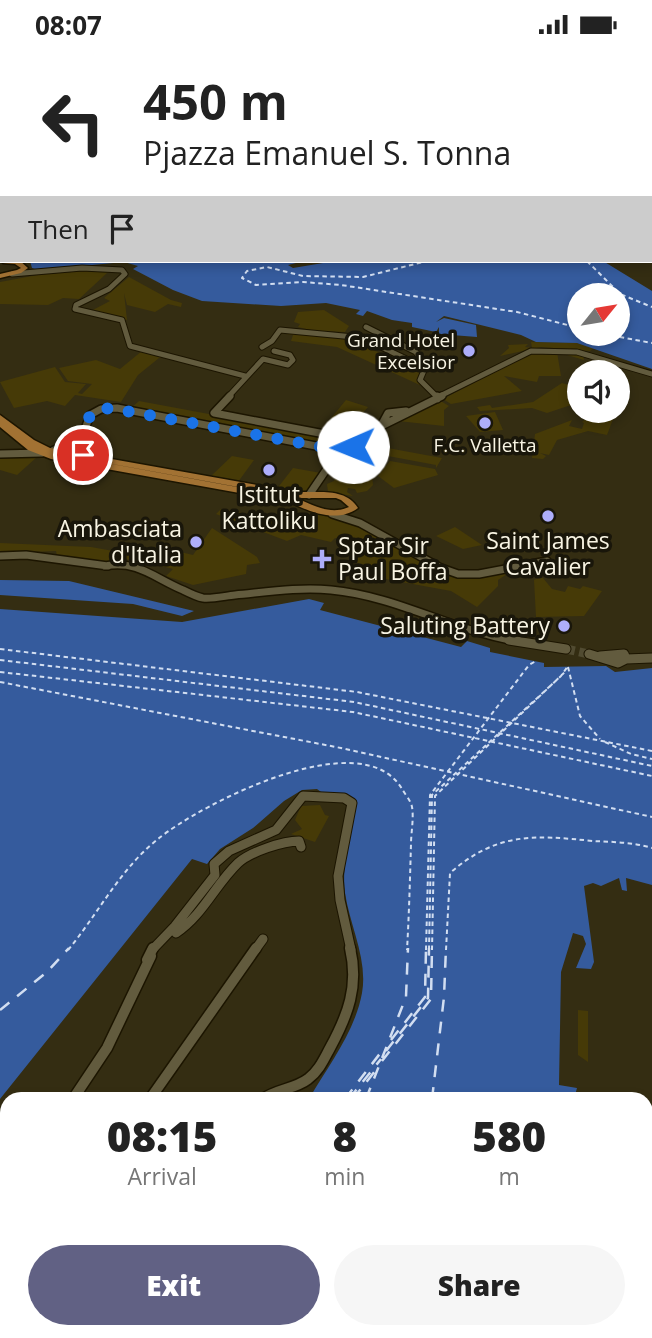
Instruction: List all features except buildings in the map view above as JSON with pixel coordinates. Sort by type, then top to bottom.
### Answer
[{"type":"highway","points":[[0,276],[12,274],[25,265]]},
{"type":"highway","points":[[0,419],[26,444],[45,451],[293,500],[306,499],[328,495],[347,499],[354,509],[332,514],[306,499],[83,455],[45,451],[0,419]]},
{"type":"street","points":[[25,265],[35,272]]},
{"type":"street","points":[[12,274],[99,268],[122,270],[125,274],[123,278],[102,294],[76,305],[75,309],[122,320],[128,344],[141,350],[245,376]]},
{"type":"street","points":[[366,327],[416,352],[425,368]]},
{"type":"street","points":[[262,347],[272,341],[279,330],[287,328],[350,337],[388,350],[425,368]]},
{"type":"street","points":[[83,455],[77,451],[79,441],[86,421],[94,411],[117,408],[329,449],[354,440],[394,416],[416,409],[525,353],[541,350],[589,354],[652,375]]},
{"type":"street","points":[[274,351],[293,358],[288,365],[263,359],[214,413],[343,445],[364,435]]},
{"type":"street","points":[[425,368],[420,380],[437,395],[441,395]]},
{"type":"street","points":[[306,499],[343,445],[364,435]]},
{"type":"street","points":[[2,454],[70,447],[79,441]]},
{"type":"street","points":[[13,453],[22,450],[26,444]]},
{"type":"street","points":[[2,454],[45,451]]},
{"type":"street","points":[[318,484],[320,493],[328,495]]},
{"type":"street","points":[[354,509],[360,523]]},
{"type":"street","points":[[332,514],[360,523],[441,568],[458,574],[479,573],[544,561]]},
{"type":"street","points":[[0,556],[26,555],[105,566],[140,567],[153,577],[210,599],[314,588],[400,602],[448,624],[489,637],[566,649]]},
{"type":"street","points":[[593,655],[611,658],[618,663],[626,659],[652,658]]},
{"type":"street","points":[[77,1092],[113,1035],[152,949],[175,926],[215,876],[214,864],[222,854],[236,845],[259,841],[273,832],[285,821],[295,802],[303,796],[344,798],[353,806],[338,880],[352,950],[355,991],[347,1019],[313,1076],[299,1084],[274,1092]]},
{"type":"street","points":[[147,960],[181,928],[192,922],[242,860],[289,840],[299,841],[301,847]]},
{"type":"street","points":[[155,1092],[263,939]]},
{"type":"shaded area","points":[[113,269],[123,273],[107,273],[79,299],[63,298],[48,305],[0,304],[0,282],[43,274]]},
{"type":"shaded area","points":[[129,277],[171,300],[182,303],[181,307],[168,304],[155,312],[127,305],[124,293],[127,320],[89,312],[110,301],[104,298]]},
{"type":"shaded area","points":[[324,310],[349,326],[345,332],[310,330],[298,327],[300,324],[294,322],[298,312]]},
{"type":"shaded area","points":[[281,331],[348,338],[372,345],[367,348],[381,353],[378,356],[415,372],[421,370],[417,379],[422,386],[337,347],[291,341],[293,335],[279,333]]},
{"type":"shaded area","points":[[531,342],[567,343],[567,347],[594,348],[590,351],[541,347],[500,356],[509,348],[508,345],[528,344],[525,347],[532,348]]},
{"type":"shaded area","points":[[558,350],[583,354],[584,360],[557,352],[561,376],[539,376],[537,382],[504,376],[522,391],[451,404],[443,399],[530,353]]},
{"type":"shaded area","points":[[142,351],[169,358],[159,358],[138,375],[121,402],[75,395],[65,406],[47,401],[14,408],[0,382],[55,367],[65,382],[86,384],[78,393],[82,394],[92,384],[68,381],[59,368],[96,360],[120,369]]},
{"type":"shaded area","points":[[562,383],[567,384],[567,406],[547,413],[532,408],[480,411],[477,407],[490,405],[492,408],[533,402]]},
{"type":"shaded area","points":[[346,400],[368,407],[351,427],[327,423]]},
{"type":"shaded area","points":[[439,400],[449,406],[444,410],[444,426],[398,421]]},
{"type":"shaded area","points":[[139,401],[328,436],[321,446],[130,409]]},
{"type":"shaded area","name":"F.C. Valletta","points":[[495,412],[503,430],[480,432],[466,416]]},
{"type":"shaded area","points":[[567,422],[570,423],[569,426],[582,429],[584,423],[612,423],[607,435],[588,431],[557,440],[549,455],[540,453],[546,456],[543,459],[532,458],[535,434]]},
{"type":"shaded area","points":[[366,444],[442,458],[436,468],[436,465],[361,451]]},
{"type":"shaded area","points":[[0,456],[37,457],[17,475],[0,470]]},
{"type":"shaded area","points":[[232,456],[254,460],[238,482],[211,476]]},
{"type":"shaded area","points":[[349,460],[374,465],[376,468],[372,475],[373,485],[367,491],[357,493],[355,489],[348,488],[347,492],[353,496],[328,492],[327,484],[334,481],[342,463]]},
{"type":"shaded area","points":[[390,461],[435,469],[438,475],[394,488],[378,476]]},
{"type":"shaded area","points":[[293,468],[321,473],[306,492],[276,490]]},
{"type":"shaded area","points":[[221,509],[291,522],[311,513],[343,519],[454,577],[480,577],[510,572],[498,580],[498,586],[477,607],[451,591],[369,576],[369,566],[355,562],[347,555],[354,544],[335,538],[331,542],[301,535],[287,541],[216,514]]},
{"type":"shaded area","points":[[455,527],[482,545],[463,549],[436,536]]},
{"type":"shaded area","points":[[212,528],[257,557],[260,563],[247,565],[246,574],[193,585],[166,576],[173,569],[140,560],[138,562],[118,557],[111,564],[57,556],[56,551],[0,553],[0,543],[91,547],[152,558],[166,551],[193,555]]},
{"type":"shaded area","points":[[543,578],[552,589],[565,592],[568,586],[580,589],[583,586],[602,591],[584,616],[536,617],[534,580]]},
{"type":"shaded area","points":[[320,805],[325,815],[329,816],[315,842],[291,834],[302,829],[295,820],[301,806]]},
{"type":"shaded area","points":[[578,1010],[588,1011],[588,1062],[578,1055]]},
{"type":"water","points":[[31,263],[113,263],[38,270],[32,268]]},
{"type":"water","points":[[128,263],[296,263],[288,265],[293,268],[323,263],[606,263],[652,291],[652,369],[589,347],[630,347],[630,283],[567,283],[567,343],[536,342],[521,335],[444,316],[436,322],[444,318],[476,325],[477,337],[439,334],[439,327],[436,332],[412,327],[412,323],[392,320],[367,311],[363,316],[356,314],[360,310],[326,303],[281,306],[202,301],[173,290],[133,269],[138,266]]},
{"type":"water","points":[[0,580],[69,581],[194,611],[182,616],[133,604],[0,595]]},
{"type":"water","points":[[309,599],[324,603],[320,610],[461,647],[467,641],[490,648],[490,652],[544,663],[544,667],[606,666],[615,672],[652,668],[652,885],[626,878],[627,891],[622,890],[619,878],[601,886],[593,883],[584,886],[594,962],[591,969],[576,968],[586,944],[583,936],[573,933],[561,972],[559,1085],[577,1088],[576,1092],[313,1092],[353,1021],[363,981],[361,956],[344,883],[357,803],[347,797],[317,789],[302,790],[284,801],[253,828],[220,849],[207,864],[192,859],[6,1092],[0,1092],[0,609],[182,622]]},
{"type":"ferry route","points":[[419,263],[363,277],[303,276],[267,267],[247,271],[242,278],[256,285],[303,282],[341,285],[517,312],[567,325]]},
{"type":"ferry route","points":[[589,263],[620,294],[652,307]]},
{"type":"ferry route","points":[[630,339],[652,343]]},
{"type":"ferry route","points":[[0,649],[357,692],[488,718]]},
{"type":"ferry route","points":[[0,660],[354,702],[480,729]]},
{"type":"ferry route","points":[[488,718],[529,665],[536,661]]},
{"type":"ferry route","points":[[561,675],[568,666]]},
{"type":"ferry route","points":[[568,667],[580,716],[600,739]]},
{"type":"ferry route","points":[[561,675],[566,671]]},
{"type":"ferry route","points":[[0,672],[353,712],[474,738]]},
{"type":"ferry route","points":[[554,683],[561,675]]},
{"type":"ferry route","points":[[554,683],[561,675]]},
{"type":"ferry route","points":[[0,682],[341,748],[448,772]]},
{"type":"ferry route","points":[[510,723],[554,683]]},
{"type":"ferry route","points":[[512,723],[554,683]]},
{"type":"ferry route","points":[[480,729],[488,718]]},
{"type":"ferry route","points":[[488,718],[510,723]]},
{"type":"ferry route","points":[[499,733],[510,723]]},
{"type":"ferry route","points":[[501,733],[512,723]]},
{"type":"ferry route","points":[[512,723],[652,751]]},
{"type":"ferry route","points":[[474,738],[480,729]]},
{"type":"ferry route","points":[[480,729],[499,733]]},
{"type":"ferry route","points":[[490,741],[499,733]]},
{"type":"ferry route","points":[[492,742],[501,733]]},
{"type":"ferry route","points":[[501,733],[652,766]]},
{"type":"ferry route","points":[[448,772],[474,738]]},
{"type":"ferry route","points":[[474,738],[490,741]]},
{"type":"ferry route","points":[[455,773],[490,741]]},
{"type":"ferry route","points":[[458,774],[492,742]]},
{"type":"ferry route","points":[[492,742],[652,776]]},
{"type":"ferry route","points":[[605,742],[631,754],[652,759]]},
{"type":"ferry route","points":[[68,950],[132,864],[158,839],[179,824],[244,790],[281,775],[319,766],[353,763],[382,770],[402,789],[413,811],[407,950]]},
{"type":"ferry route","points":[[426,950],[430,795],[448,772]]},
{"type":"ferry route","points":[[448,772],[455,773]]},
{"type":"ferry route","points":[[429,950],[432,795],[455,773]]},
{"type":"ferry route","points":[[432,950],[435,796],[458,774]]},
{"type":"ferry route","points":[[458,774],[652,817]]},
{"type":"ferry route","points":[[446,950],[450,873],[484,850],[500,843],[534,838],[622,843],[652,848]]},
{"type":"ferry route","points":[[0,1010],[47,972],[69,948]]},
{"type":"ferry route","points":[[379,1066],[406,997],[408,948]]},
{"type":"ferry route","points":[[391,1040],[425,997],[426,948]]},
{"type":"ferry route","points":[[386,1051],[428,998],[429,948]]},
{"type":"ferry route","points":[[382,1061],[431,999],[432,948]]},
{"type":"ferry route","points":[[433,1092],[444,997],[446,948]]},
{"type":"ferry route","points":[[350,1092],[385,1047]]},
{"type":"ferry route","points":[[355,1092],[381,1059]]},
{"type":"ferry route","points":[[359,1092],[379,1066]]},
{"type":"ferry route","points":[[369,1092],[379,1066]]},
{"type":"tunnel","points":[[566,649],[589,654]]},
{"type":"place","name":"Grand Hotel Excelsior","points":[[469,351]]},
{"type":"place","name":"F.C. Valletta","points":[[485,423]]},
{"type":"place","name":"Istitut Kattoliku","points":[[269,470]]},
{"type":"place","name":"Saint James Cavalier","points":[[548,516]]},
{"type":"place","name":"Ambasciata d'Italia","points":[[196,542]]},
{"type":"place","name":"Sptar Sir Paul Boffa","points":[[322,559]]},
{"type":"place","name":"Saluting Battery","points":[[564,626]]},
{"type":"route","points":[[83,455],[77,451],[86,421],[94,411],[110,408],[345,451],[353,447]]}]
